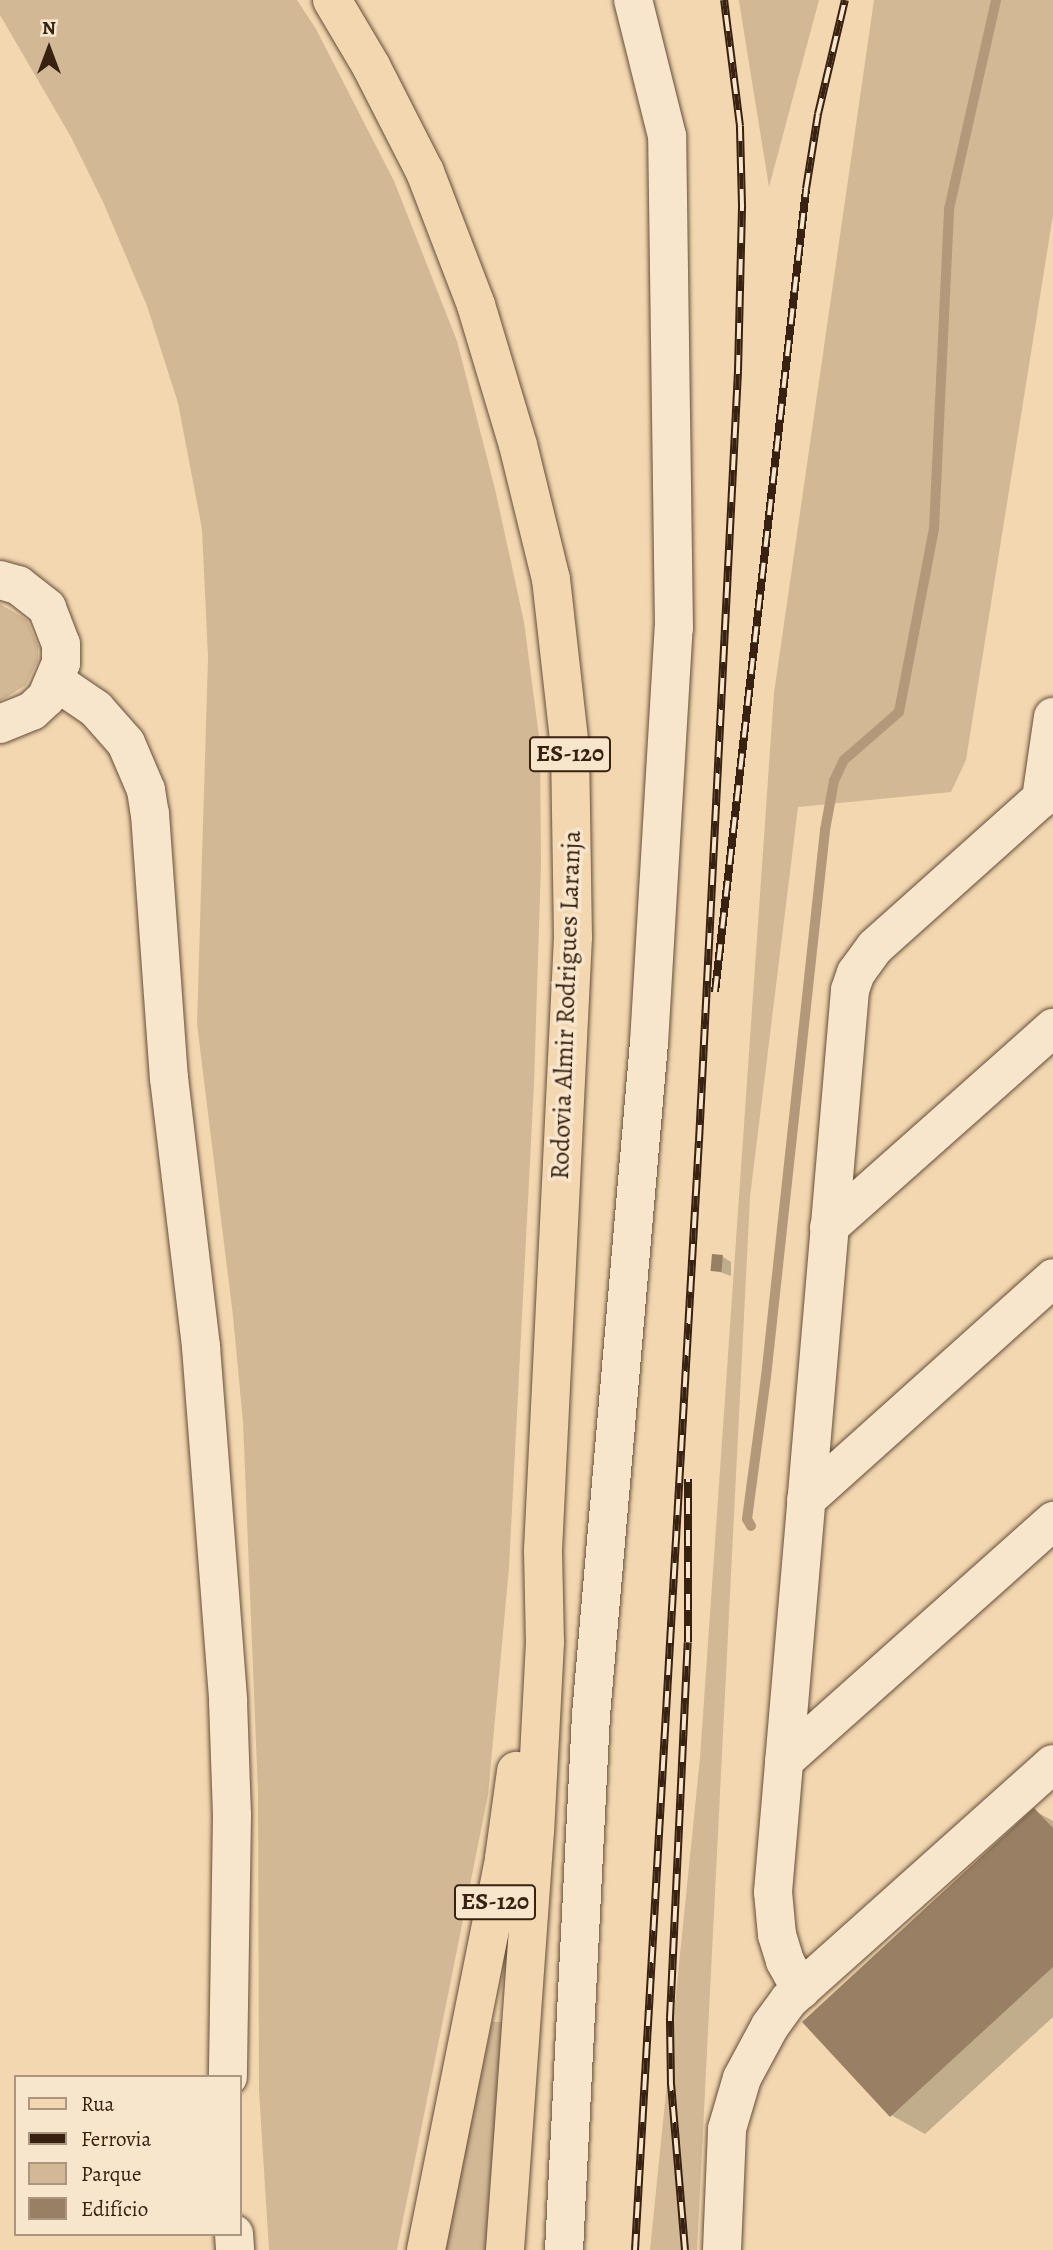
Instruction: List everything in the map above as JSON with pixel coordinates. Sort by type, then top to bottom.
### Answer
[{"type":"main road","name":"Rodovia Almir Rodrigues Laranja","points":[[332,0],[371,66],[425,172],[476,305],[518,445],[551,579],[570,748],[573,937],[543,1550],[545,1642],[541,1746],[505,2250]]},
{"type":"main road","name":"Rodovia Almir Rodrigues Laranja","points":[[426,2250],[503,1858],[543,1550]]},
{"type":"street","points":[[564,2250],[592,1715],[649,1043],[674,628],[667,136],[633,0]]},
{"type":"street","points":[[0,580],[18,585],[47,608],[61,644],[55,681],[46,698],[32,711],[0,724]]},
{"type":"street","points":[[55,681],[96,709],[126,743],[139,766],[150,814],[169,1078],[201,1347],[228,1714],[232,1815],[228,2075]]},
{"type":"street","points":[[801,1990],[785,1961],[774,1914],[773,1892],[847,1008],[856,973],[876,947],[1047,794],[1053,717]]},
{"type":"street","points":[[829,1227],[1053,1028]]},
{"type":"street","points":[[806,1500],[1053,1278]]},
{"type":"street","points":[[784,1761],[1053,1521]]},
{"type":"street","points":[[722,2250],[727,2129],[733,2104],[754,2053],[789,2000],[1053,1764]]},
{"type":"green space","points":[[0,0],[297,0],[316,29],[394,181],[457,341],[495,489],[524,622],[540,744],[541,864],[534,1084],[509,1568],[488,1795],[397,2250],[269,2250],[259,2091],[258,1792],[243,1422],[233,1316],[197,1024],[208,658],[202,529],[178,403],[147,306],[104,204],[71,137],[0,15]]},
{"type":"green space","points":[[819,0],[769,187],[739,1]]},
{"type":"green space","points":[[874,0],[1053,0],[1053,215],[966,760],[951,792],[798,807],[750,1197],[697,2250],[650,2250],[700,1758],[774,693]]},
{"type":"green space","points":[[0,604],[27,620],[38,646],[38,660],[26,685],[0,701]]},
{"type":"green space","points":[[492,2022],[502,2022],[487,2250],[444,2250]]},
{"type":"building","points":[[712,1254],[723,1255],[721,1272],[711,1271]]},
{"type":"building","points":[[1034,1808],[1053,1828],[1053,1967],[890,2117],[802,2022]]},
{"type":"waterway","points":[[751,1526],[747,1519],[766,1377],[825,830],[834,781],[844,760],[899,712],[934,529],[949,209],[996,0]]},
{"type":"railway","points":[[635,2250],[699,1141],[738,371],[742,205],[740,126],[724,0]]},
{"type":"railway","points":[[715,992],[806,189],[818,114],[845,0]]},
{"type":"railway","points":[[685,2250],[671,2085],[670,2018],[688,1642],[688,1479]]}]
